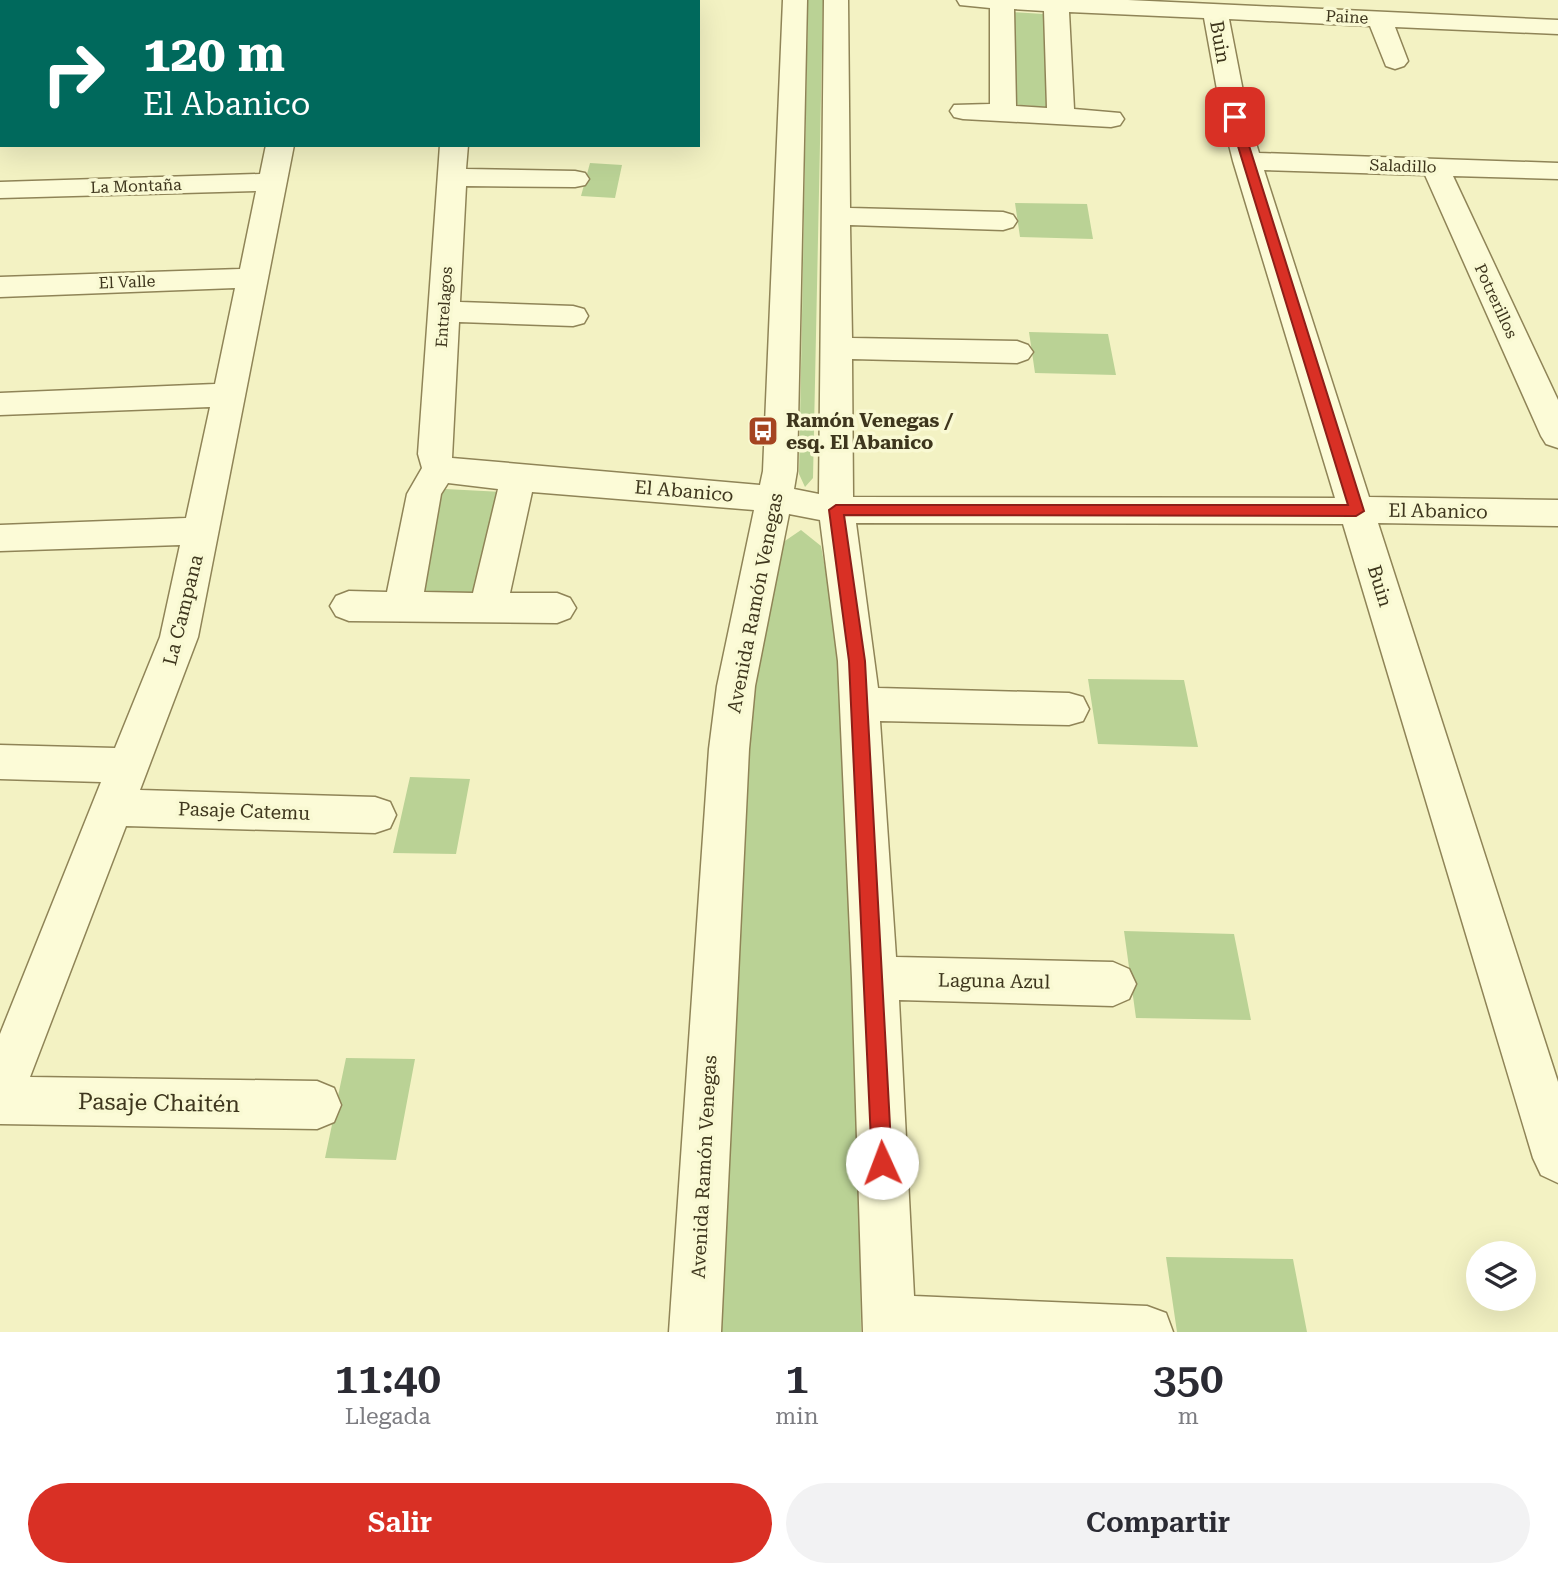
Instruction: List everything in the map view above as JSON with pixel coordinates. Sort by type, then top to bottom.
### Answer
[{"type":"street","name":"Avenida Ramón Venegas","points":[[695,1332],[729,749],[746,635],[776,499],[782,440],[795,0]]},
{"type":"street","points":[[836,0],[836,510],[857,661],[875,978],[889,1326],[1147,1332]]},
{"type":"street","name":"Paine","points":[[969,0],[1380,19],[1436,11],[1557,28]]},
{"type":"street","points":[[1002,2],[1003,113]]},
{"type":"street","points":[[1056,4],[1061,117]]},
{"type":"street","name":"Buin","points":[[1214,11],[1229,90],[1247,161],[1558,1158]]},
{"type":"street","points":[[1380,19],[1395,61]]},
{"type":"street","points":[[963,111],[1111,119]]},
{"type":"street","name":"La Campana","points":[[0,1093],[11,1038],[113,807],[179,637],[280,147]]},
{"type":"street","name":"Entrelagos","points":[[440,467],[435,461],[435,454],[454,147]]},
{"type":"street","name":"Saladillo","points":[[1247,161],[1558,171]]},
{"type":"street","name":"Potrerillos","points":[[1435,167],[1558,436]]},
{"type":"street","points":[[452,177],[575,178]]},
{"type":"street","name":"La Montaña","points":[[0,190],[272,182]]},
{"type":"street","points":[[836,216],[1003,221]]},
{"type":"street","name":"El Valle","points":[[0,286],[253,278]]},
{"type":"street","points":[[444,312],[573,316]]},
{"type":"street","points":[[835,348],[1017,352]]},
{"type":"street","points":[[0,404],[229,395]]},
{"type":"street","name":"El Abanico","points":[[440,467],[457,473],[776,499],[836,510],[1558,513]]},
{"type":"street","points":[[403,606],[424,494],[440,467]]},
{"type":"street","points":[[488,607],[518,477]]},
{"type":"street","points":[[0,538],[202,531]]},
{"type":"street","points":[[349,606],[557,608]]},
{"type":"street","points":[[859,704],[1069,709]]},
{"type":"street","points":[[0,762],[129,766]]},
{"type":"street","name":"Pasaje Catemu","points":[[113,807],[375,814]]},
{"type":"street","name":"Laguna Azul","points":[[875,978],[1113,984]]},
{"type":"street","name":"Pasaje Chaitén","points":[[0,1100],[317,1105]]},
{"type":"green space","points":[[808,0],[823,0],[813,478],[805,487],[799,474]]},
{"type":"green space","points":[[1012,12],[1044,14],[1046,107],[1011,104]]},
{"type":"green space","points":[[590,163],[622,165],[615,198],[581,196]]},
{"type":"green space","points":[[1015,203],[1087,204],[1093,239],[1020,237]]},
{"type":"green space","points":[[1029,332],[1108,334],[1116,375],[1035,373]]},
{"type":"green space","points":[[445,489],[503,492],[479,595],[422,591],[433,509]]},
{"type":"green space","points":[[801,530],[821,546],[854,726],[861,1332],[712,1332],[743,729],[779,545]]},
{"type":"green space","points":[[1088,679],[1184,680],[1198,747],[1098,744]]},
{"type":"green space","points":[[410,777],[470,779],[456,854],[393,853]]},
{"type":"green space","points":[[1124,931],[1234,934],[1251,1020],[1136,1018]]},
{"type":"green space","points":[[346,1058],[415,1059],[396,1160],[325,1158]]},
{"type":"green space","points":[[1166,1257],[1293,1259],[1307,1332],[1177,1332]]},
{"type":"place","name":"Ramón Venegas / esq. El Abanico","points":[[763,431]]},
{"type":"route","points":[[882,1163],[875,978],[857,661],[836,510],[1356,511],[1235,117]]}]
